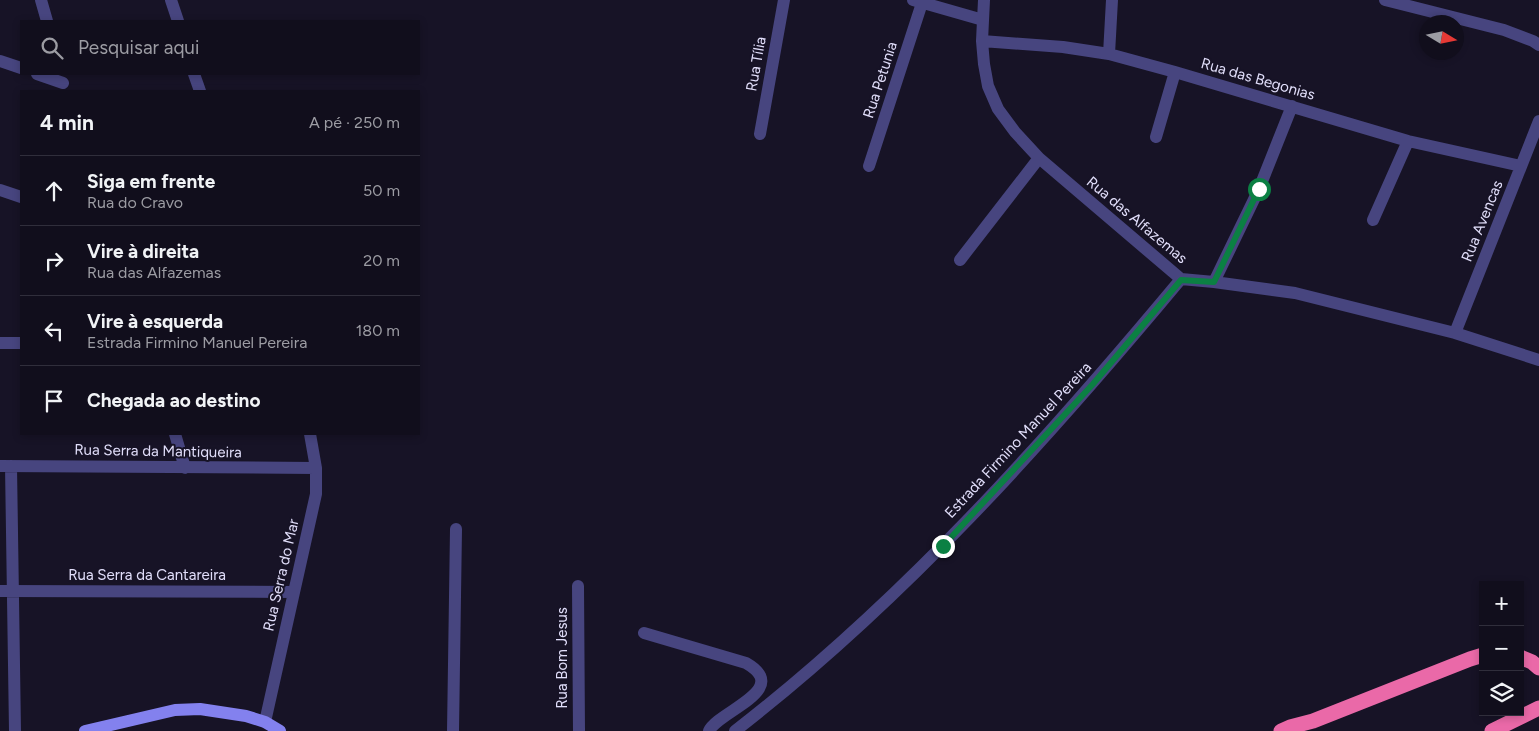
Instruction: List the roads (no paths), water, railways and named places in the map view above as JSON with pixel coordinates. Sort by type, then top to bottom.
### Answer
[{"type":"highway","points":[[1281,731],[1313,721],[1479,656]]},
{"type":"highway","points":[[1524,659],[1539,668]]},
{"type":"highway","points":[[1492,731],[1539,708]]},
{"type":"highway","points":[[1300,731],[1313,721]]},
{"type":"street","points":[[41,0],[46,20]]},
{"type":"street","points":[[171,0],[178,20]]},
{"type":"street","name":"Rua Tília","points":[[760,134],[784,0]]},
{"type":"street","name":"Rua das Alfazemas","points":[[984,0],[982,41],[988,86],[998,109],[1015,132],[1039,158],[1181,280],[1214,282],[1295,293],[1455,333],[1539,360]]},
{"type":"street","points":[[1109,54],[1112,0]]},
{"type":"street","points":[[1385,0],[1504,30],[1539,45]]},
{"type":"street","points":[[917,1],[984,20]]},
{"type":"street","name":"Rua Petunia","points":[[870,166],[917,1]]},
{"type":"street","name":"Rua das Begonias","points":[[982,41],[1064,47],[1109,54],[1408,140],[1521,166]]},
{"type":"street","points":[[0,61],[20,68]]},
{"type":"street","points":[[1156,138],[1175,72]]},
{"type":"street","points":[[40,75],[63,83]]},
{"type":"street","points":[[194,75],[200,90]]},
{"type":"street","points":[[1214,282],[1259,189],[1292,106]]},
{"type":"street","name":"Rua Avencas","points":[[1455,333],[1539,121]]},
{"type":"street","points":[[1373,220],[1408,140]]},
{"type":"street","points":[[960,260],[1039,158]]},
{"type":"street","points":[[0,190],[20,197]]},
{"type":"street","name":"Estrada Firmino Manuel Pereira","points":[[734,731],[774,701],[854,632],[943,546],[1093,384],[1181,280]]},
{"type":"street","points":[[0,343],[20,343]]},
{"type":"street","points":[[175,435],[185,468]]},
{"type":"street","name":"Rua Serra do Mar","points":[[265,722],[316,494],[316,468],[310,435]]},
{"type":"street","points":[[5,466],[6,591],[15,731]]},
{"type":"street","name":"Rua Serra da Mantiqueira","points":[[5,466],[316,468]]},
{"type":"street","points":[[454,731],[456,529]]},
{"type":"street","name":"Rua Bom Jesus","points":[[578,586],[579,731]]},
{"type":"street","name":"Rua Serra da Cantareira","points":[[6,591],[294,592]]},
{"type":"street","points":[[644,633],[746,663],[760,674],[761,681],[755,695],[708,731]]},
{"type":"street","points":[[85,731],[175,710],[200,709],[224,712],[265,722],[280,731]]}]
